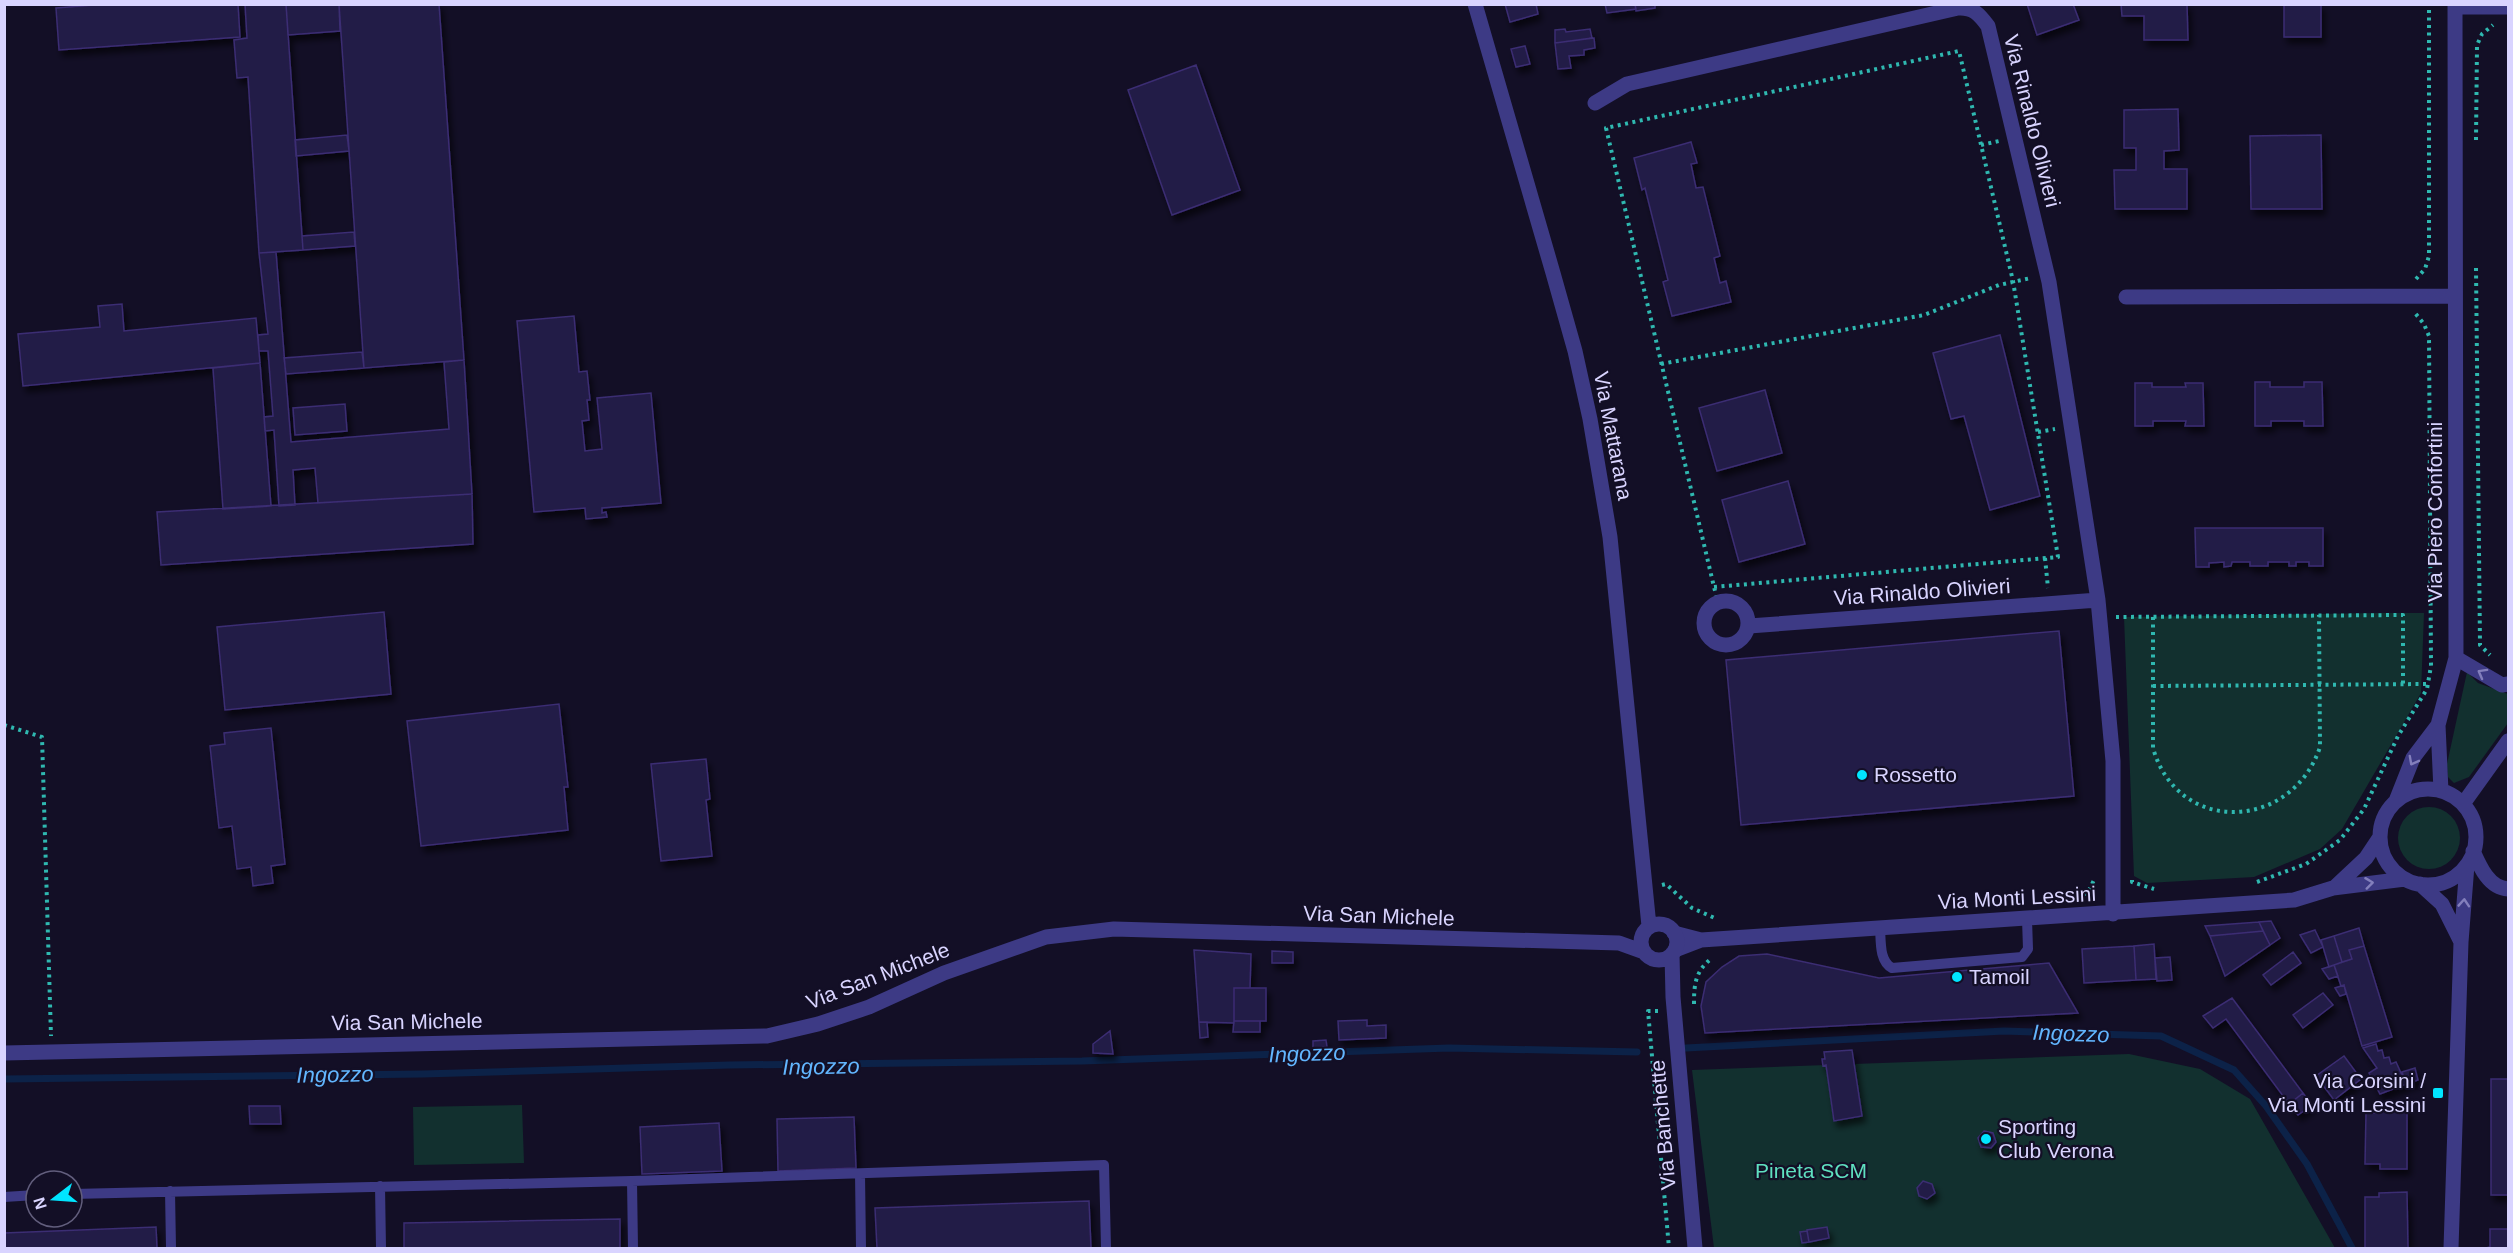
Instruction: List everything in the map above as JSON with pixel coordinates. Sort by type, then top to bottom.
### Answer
[{"type":"street","name":"Via Mattarana","points":[[1474,4],[1554,273],[1590,419],[1610,537],[1645,888],[1645,931]]},
{"type":"street","points":[[2455,6],[2508,7]]},
{"type":"street","name":"Via Piero Confortini","points":[[2441,791],[2438,726],[2456,658],[2455,6]]},
{"type":"street","name":"Via Rinaldo Olivieri","points":[[1595,103],[1628,84],[1967,7],[1979,13],[1988,26],[2047,274],[2098,600],[2113,761],[2113,914]]},
{"type":"street","points":[[2126,297],[2455,296]]},
{"type":"street","points":[[1716,595],[1733,601],[1746,611],[1749,626],[1737,643],[1724,645],[1712,640],[1704,628],[1704,620],[1716,595]]},
{"type":"street","name":"Via Rinaldo Olivieri","points":[[1749,626],[2098,600]]},
{"type":"street","points":[[2456,658],[2502,685],[2508,684]]},
{"type":"street","name":"Via Piero Confortini","points":[[2396,801],[2413,758],[2438,726]]},
{"type":"street","points":[[2463,804],[2508,741]]},
{"type":"street","points":[[2451,1248],[2461,942],[2475,829],[2463,804],[2441,791],[2417,790],[2396,801],[2384,818],[2380,837],[2387,861],[2442,904],[2461,942]]},
{"type":"street","name":"Via Monti Lessini","points":[[2333,888],[2366,858],[2380,837]]},
{"type":"street","points":[[2412,881],[2446,881],[2461,871],[2470,858]]},
{"type":"street","points":[[2470,858],[2482,873],[2501,889],[2508,889]]},
{"type":"street","name":"Via Monti Lessini","points":[[1673,952],[1701,940],[2294,900],[2333,888],[2412,881]]},
{"type":"street","name":"Via Mattarana","points":[[1645,888],[1670,929]]},
{"type":"street","name":"Via San Michele","points":[[4,1053],[767,1036],[818,1024],[869,1007],[944,973],[1046,937],[1114,929],[1619,944],[1648,955]]},
{"type":"street","points":[[1670,929],[1677,939],[1673,952],[1659,959],[1648,955],[1640,941],[1645,931],[1670,929]]},
{"type":"street","name":"Via Monti Lessini","points":[[1670,929],[1701,940]]},
{"type":"street","name":"Via San Michele","points":[[1619,944],[1645,931]]},
{"type":"street","name":"Via Banchette","points":[[1673,952],[1673,997],[1695,1248]]},
{"type":"street","name":"Via Banchette","points":[[1648,955],[1673,997]]},
{"type":"lane","points":[[1880,927],[1883,958],[1887,965],[1893,968],[2022,957],[2028,950],[2027,918]]},
{"type":"lane","points":[[84,1194],[632,1181],[1104,1165],[1106,1248]]},
{"type":"lane","points":[[860,1174],[861,1248]]},
{"type":"lane","points":[[632,1181],[633,1248]]},
{"type":"lane","points":[[380,1186],[381,1248]]},
{"type":"lane","points":[[170,1191],[171,1248]]},
{"type":"lane","points":[[4,1197],[24,1196]]},
{"type":"path","points":[[2250,883],[2261,882],[2306,864],[2340,840],[2364,809],[2398,736],[2417,709],[2428,684],[2431,666],[2429,336],[2419,316],[2406,309],[2407,282],[2421,274],[2429,256],[2429,4]]},
{"type":"path","points":[[2475,149],[2477,45],[2481,34],[2498,23]]},
{"type":"path","points":[[1959,51],[2013,281],[2058,557],[1716,595],[1661,364],[1606,128],[1959,51]]},
{"type":"path","points":[[2476,267],[2480,645]]},
{"type":"path","points":[[1661,364],[1924,315],[1999,285],[2047,274]]},
{"type":"path","points":[[2045,558],[2049,604]]},
{"type":"path","points":[[2153,616],[2153,748],[2157,761],[2176,788],[2197,804],[2214,810],[2235,812],[2255,810],[2278,801],[2294,789],[2308,771],[2320,747],[2319,615]]},
{"type":"path","points":[[2100,617],[2403,615],[2403,684]]},
{"type":"path","points":[[2153,686],[2428,684]]},
{"type":"path","points":[[4,725],[42,737],[52,1052]]},
{"type":"path","points":[[2075,899],[2088,892],[2094,881],[2095,870]]},
{"type":"path","points":[[2130,875],[2132,882],[2150,890],[2161,889]]},
{"type":"path","points":[[1645,888],[1666,884],[1692,908],[1714,919],[1726,919]]},
{"type":"green space","points":[[2424,613],[2421,693],[2342,829],[2320,849],[2254,877],[2147,883],[2134,876],[2124,617]]},
{"type":"green space","points":[[2467,672],[2478,683],[2508,694],[2508,723],[2469,777],[2454,783],[2448,777],[2447,764]]},
{"type":"green space","points":[[2429,807],[2446,812],[2451,816],[2455,821],[2460,838],[2455,855],[2451,860],[2446,864],[2429,869],[2412,864],[2407,860],[2403,855],[2398,838],[2403,821],[2407,816],[2412,812]]},
{"type":"green space","name":"Sporting Club Verona","points":[[2129,1054],[2200,1069],[2250,1099],[2335,1248],[1714,1248],[1692,1070]]},
{"type":"green space","points":[[522,1105],[524,1163],[414,1165],[413,1107]]},
{"type":"building","points":[[107,4],[238,4],[240,37],[59,50],[56,8]]},
{"type":"building","points":[[245,4],[286,4],[303,250],[259,253],[248,77],[237,78],[234,40],[247,38]]},
{"type":"building","points":[[286,4],[339,4],[340,31],[288,35]]},
{"type":"building","points":[[339,4],[439,4],[464,360],[364,368]]},
{"type":"building","points":[[1505,4],[1536,4],[1538,14],[1510,22]]},
{"type":"building","points":[[1605,4],[1635,4],[1636,9],[1607,13]]},
{"type":"building","points":[[1635,4],[1655,4],[1655,8],[1636,11]]},
{"type":"building","points":[[2027,4],[2073,4],[2079,20],[2037,35]]},
{"type":"building","points":[[2121,4],[2187,4],[2188,40],[2144,40],[2144,16],[2122,16]]},
{"type":"building","points":[[2284,4],[2321,4],[2321,37],[2284,37]]},
{"type":"building","points":[[1565,29],[1566,32],[1590,29],[1592,38],[1555,43],[1555,30]]},
{"type":"building","points":[[1594,38],[1595,48],[1584,50],[1584,55],[1569,56],[1571,68],[1558,69],[1555,43]]},
{"type":"building","points":[[1525,46],[1530,64],[1516,67],[1511,49]]},
{"type":"building","points":[[1196,65],[1240,190],[1172,215],[1128,90]]},
{"type":"building","points":[[2178,109],[2179,150],[2164,151],[2164,169],[2187,169],[2187,209],[2115,209],[2114,170],[2136,170],[2136,148],[2124,148],[2124,110]]},
{"type":"building","points":[[347,135],[349,151],[296,156],[295,140]]},
{"type":"building","points":[[2321,135],[2322,209],[2251,209],[2250,136]]},
{"type":"building","points":[[1691,142],[1697,163],[1691,164],[1696,188],[1703,187],[1720,256],[1714,258],[1720,283],[1726,281],[1731,302],[1672,316],[1663,282],[1668,280],[1645,188],[1642,190],[1634,158]]},
{"type":"building","points":[[354,232],[355,246],[303,250],[302,236]]},
{"type":"building","points":[[276,252],[291,442],[449,429],[444,362],[464,360],[472,494],[318,503],[315,468],[293,470],[295,505],[279,506],[274,430],[265,431],[264,417],[273,416],[268,351],[259,351],[258,335],[268,334],[259,253]]},
{"type":"building","points":[[122,304],[124,331],[256,318],[260,363],[23,386],[18,334],[100,327],[98,306]]},
{"type":"building","points":[[574,316],[579,372],[587,371],[590,400],[587,400],[589,420],[582,421],[585,451],[602,449],[597,398],[651,393],[661,503],[602,508],[602,513],[606,512],[607,517],[586,519],[585,508],[534,512],[517,321]]},
{"type":"building","points":[[2000,335],[2040,496],[1990,510],[1964,416],[1951,419],[1933,353]]},
{"type":"building","points":[[362,352],[364,368],[286,374],[284,358]]},
{"type":"building","points":[[260,363],[271,506],[223,509],[213,368]]},
{"type":"building","points":[[2255,382],[2270,382],[2270,387],[2304,387],[2304,382],[2322,382],[2323,426],[2304,426],[2304,421],[2271,421],[2271,426],[2255,426]]},
{"type":"building","points":[[2135,383],[2152,383],[2152,387],[2186,387],[2185,383],[2203,383],[2204,426],[2185,426],[2186,421],[2153,421],[2153,426],[2135,426]]},
{"type":"building","points":[[1765,390],[1782,453],[1717,471],[1699,408]]},
{"type":"building","points":[[345,404],[347,431],[295,435],[293,408]]},
{"type":"building","points":[[1788,481],[1805,544],[1739,562],[1722,500]]},
{"type":"building","points":[[472,494],[473,544],[161,565],[157,512]]},
{"type":"building","points":[[2195,528],[2323,528],[2323,566],[2309,566],[2309,562],[2296,562],[2296,566],[2289,566],[2289,562],[2268,562],[2268,566],[2250,566],[2250,562],[2232,562],[2231,566],[2224,567],[2224,562],[2209,563],[2209,567],[2196,567]]},
{"type":"building","points":[[384,612],[391,694],[225,710],[217,627]]},
{"type":"building","points":[[2059,631],[2074,796],[1741,825],[1726,660]]},
{"type":"building","points":[[559,704],[568,787],[564,787],[568,830],[421,846],[407,721]]},
{"type":"building","points":[[271,728],[285,864],[271,866],[273,883],[253,886],[251,867],[237,869],[232,826],[219,828],[210,746],[225,744],[224,733]]},
{"type":"building","points":[[706,759],[710,799],[706,800],[712,856],[661,861],[651,764]]},
{"type":"building","points":[[2271,921],[2280,938],[2270,945],[2259,922]]},
{"type":"building","points":[[2259,922],[2263,931],[2210,936],[2205,926]]},
{"type":"building","points":[[2359,928],[2364,946],[2349,950],[2352,959],[2342,962],[2334,936]]},
{"type":"building","points":[[2315,930],[2323,947],[2311,953],[2300,935]]},
{"type":"building","points":[[2263,931],[2270,945],[2225,976],[2210,936]]},
{"type":"building","points":[[2334,936],[2342,962],[2329,967],[2321,940]]},
{"type":"building","points":[[2154,944],[2156,979],[2136,980],[2134,946]]},
{"type":"building","points":[[2134,946],[2136,980],[2084,983],[2082,949]]},
{"type":"building","points":[[2364,946],[2392,1037],[2362,1046],[2344,985],[2341,986],[2334,965],[2352,959],[2349,950]]},
{"type":"building","points":[[1194,950],[1251,954],[1250,988],[1234,988],[1234,1023],[1199,1022]]},
{"type":"building","points":[[1272,951],[1293,952],[1293,963],[1272,963]]},
{"type":"building","points":[[2293,952],[2301,963],[2271,985],[2263,975]]},
{"type":"building","points":[[1767,954],[1879,978],[2049,963],[2078,1013],[1705,1033],[1701,1006],[1706,982],[1722,967],[1739,956]]},
{"type":"building","points":[[2170,957],[2172,980],[2157,981],[2155,958]]},
{"type":"building","points":[[2334,965],[2338,976],[2329,979],[2322,969]]},
{"type":"building","points":[[2344,985],[2346,994],[2340,996],[2335,988]]},
{"type":"building","points":[[1234,988],[1266,988],[1266,1021],[1234,1021]]},
{"type":"building","points":[[2323,993],[2333,1005],[2303,1028],[2293,1015]]},
{"type":"building","points":[[2232,998],[2303,1093],[2289,1104],[2226,1019],[2213,1028],[2203,1016]]},
{"type":"building","points":[[1367,1020],[1367,1026],[1386,1025],[1386,1038],[1339,1040],[1338,1021]]},
{"type":"building","points":[[1234,1021],[1260,1021],[1260,1032],[1233,1032]]},
{"type":"building","points":[[1199,1022],[1207,1022],[1208,1037],[1200,1038]]},
{"type":"building","points":[[1110,1031],[1113,1054],[1093,1053],[1093,1044]]},
{"type":"building","points":[[1326,1040],[1327,1047],[1313,1048],[1313,1041]]},
{"type":"building","points":[[2376,1044],[2378,1051],[2382,1050],[2384,1058],[2389,1057],[2391,1064],[2396,1062],[2406,1084],[2380,1094],[2369,1073],[2377,1068],[2363,1048]]},
{"type":"building","points":[[1852,1050],[1862,1116],[1834,1121],[1826,1065],[1823,1066],[1822,1059],[1825,1059],[1824,1052]]},
{"type":"building","points":[[2344,1056],[2361,1079],[2334,1100],[2316,1076]]},
{"type":"building","points":[[2415,1068],[2418,1080],[2406,1084],[2402,1072]]},
{"type":"building","points":[[2491,1079],[2508,1079],[2508,1195],[2491,1195]]},
{"type":"building","points":[[2303,1093],[2312,1105],[2298,1115],[2289,1104]]},
{"type":"building","points":[[249,1106],[280,1106],[281,1124],[250,1124]]},
{"type":"building","points":[[2380,1108],[2407,1109],[2407,1169],[2380,1169],[2380,1164],[2365,1164],[2366,1113],[2380,1113]]},
{"type":"building","points":[[854,1117],[856,1168],[778,1171],[777,1119]]},
{"type":"building","points":[[719,1123],[722,1171],[642,1174],[640,1127]]},
{"type":"building","points":[[1984,1131],[1993,1133],[1996,1142],[1991,1148],[1981,1147],[1978,1138]]},
{"type":"building","points":[[1923,1181],[1932,1184],[1935,1193],[1927,1199],[1919,1196],[1917,1188]]},
{"type":"building","points":[[2407,1192],[2408,1248],[2365,1248],[2365,1197],[2379,1197],[2379,1193]]},
{"type":"building","points":[[1089,1201],[1091,1248],[877,1248],[875,1208]]},
{"type":"building","points":[[620,1219],[620,1248],[404,1248],[404,1223]]},
{"type":"building","points":[[156,1227],[157,1248],[4,1248],[4,1233]]},
{"type":"building","points":[[1827,1227],[1829,1238],[1809,1242],[1807,1230]]},
{"type":"building","points":[[2490,1229],[2508,1229],[2508,1248],[2486,1248],[2490,1247]]},
{"type":"building","points":[[1807,1231],[1809,1242],[1802,1243],[1800,1232]]},
{"type":"waterway","name":"Ingozzo","points":[[1686,1048],[2004,1031],[2161,1036],[2234,1070],[2266,1106],[2307,1164],[2352,1248]]},
{"type":"waterway","name":"Ingozzo","points":[[4,1079],[423,1074],[729,1065],[1082,1061],[1449,1048],[1637,1052]]},
{"type":"place","name":"Rossetto","points":[[1862,775]]},
{"type":"place","name":"Tamoil","points":[[1957,977]]},
{"type":"place","name":"Via Corsini / Via Monti Lessini","points":[[2438,1093]]},
{"type":"place","name":"Sporting Club Verona","points":[[1986,1139]]},
{"type":"park label","name":"Pineta SCM","points":[[1811,1171]]}]
